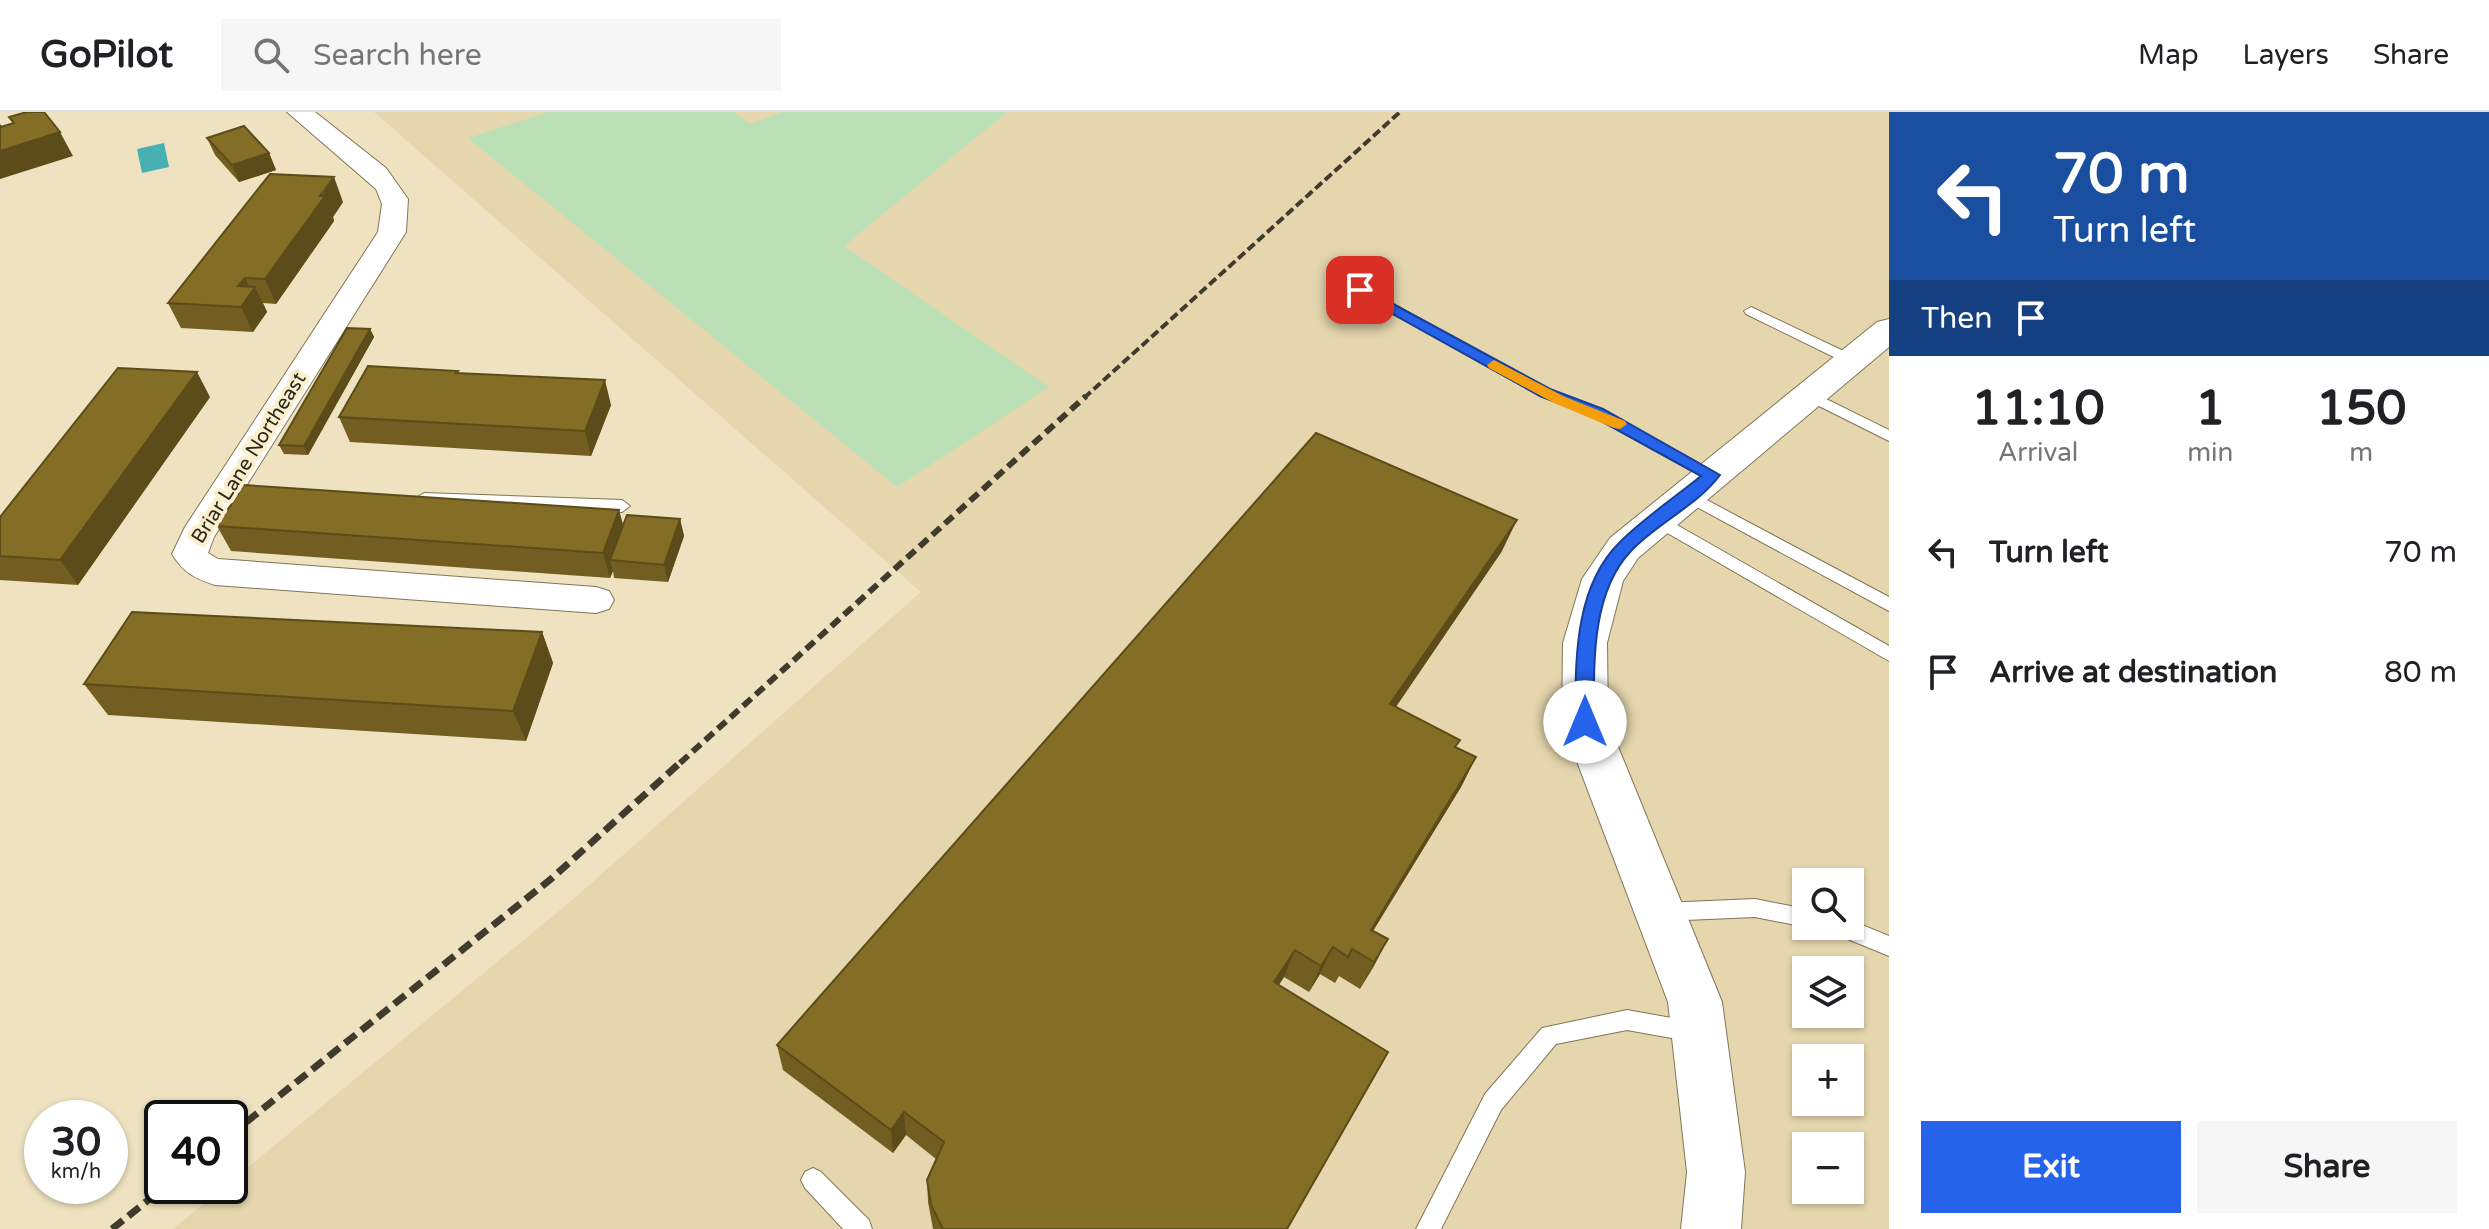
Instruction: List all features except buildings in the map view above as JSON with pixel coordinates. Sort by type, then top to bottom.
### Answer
[{"type":"street","name":"Briar Lane Northeast","points":[[299,112],[354,155],[388,188],[396,206],[392,232],[234,490],[197,536],[190,554],[199,566],[215,572],[596,600]]},
{"type":"street","points":[[1711,1229],[1716,1172],[1695,1002],[1585,722],[1585,643],[1603,579],[1624,548],[1808,395],[1876,345]]},
{"type":"lane","points":[[1360,290],[1545,393],[1598,413],[1685,496],[1889,654]]},
{"type":"lane","points":[[1751,311],[1876,345]]},
{"type":"lane","points":[[1808,395],[1889,436]]},
{"type":"lane","points":[[1685,496],[1889,605]]},
{"type":"lane","points":[[400,497],[622,506]]},
{"type":"lane","points":[[1659,912],[1755,908],[1792,915]]},
{"type":"lane","points":[[1864,936],[1889,946]]},
{"type":"lane","points":[[1428,1229],[1493,1102],[1550,1035],[1627,1020],[1699,1033]]},
{"type":"lane","points":[[813,1180],[860,1229]]},
{"type":"shaded area","points":[[374,112],[1889,112],[1889,1229],[173,1229],[203,1204],[248,1204],[248,1167],[571,901],[921,592]]},
{"type":"green space","points":[[548,112],[733,112],[750,124],[782,112],[1007,112],[844,246],[1049,387],[897,487],[468,138]]},
{"type":"water","points":[[164,143],[169,167],[142,173],[137,149]]},
{"type":"railway","points":[[1084,398],[1400,112]]},
{"type":"railway","points":[[680,763],[1086,396]]},
{"type":"railway","points":[[248,1121],[551,879],[682,761]]},
{"type":"railway","points":[[112,1229],[144,1204]]},
{"type":"slow traffic","points":[[1494,365],[1545,393],[1620,424]]},
{"type":"route","points":[[1360,290],[1545,393],[1598,413],[1712,475],[1624,548],[1603,579],[1585,643],[1585,722]]}]
